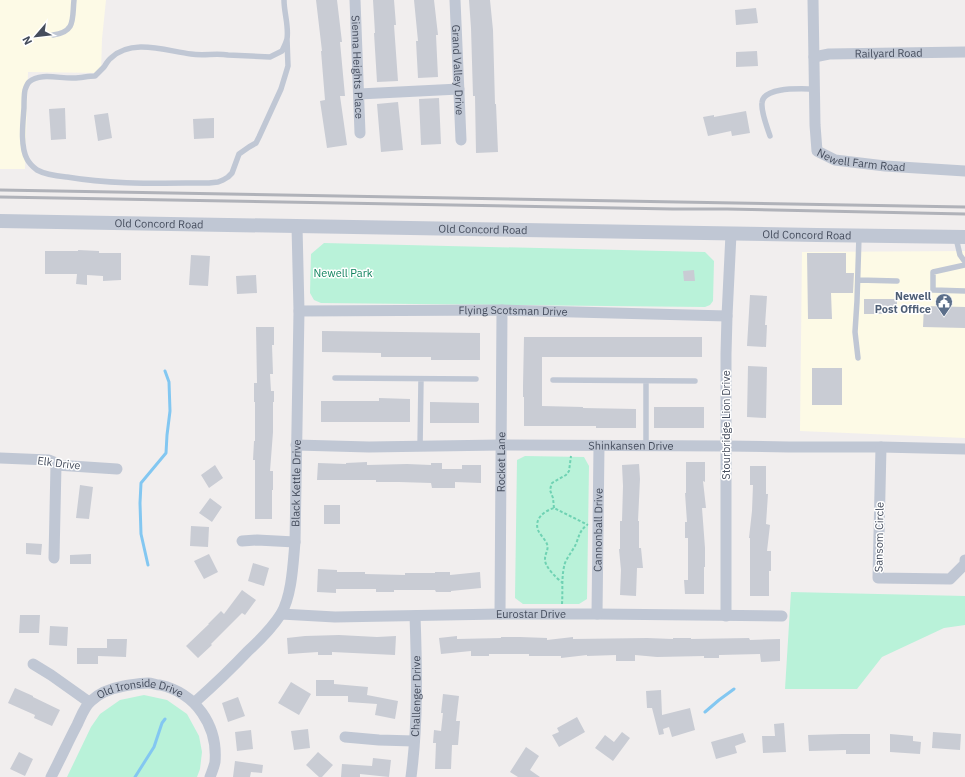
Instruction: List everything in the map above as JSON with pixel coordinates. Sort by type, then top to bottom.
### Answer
[{"type":"street","name":"Sienna Heights Place","points":[[355,0],[360,133]]},
{"type":"street","name":"Grand Valley Drive","points":[[455,0],[461,140]]},
{"type":"street","points":[[813,0],[814,91]]},
{"type":"street","name":"Railyard Road","points":[[814,56],[829,54],[965,52]]},
{"type":"street","points":[[359,94],[459,89]]},
{"type":"street","name":"Newell Farm Road","points":[[814,91],[817,151],[835,160],[885,166],[965,171]]},
{"type":"street","name":"Old Concord Road","points":[[0,221],[961,237]]},
{"type":"street","name":"Black Kettle Drive","points":[[194,702],[234,666],[268,631],[281,614],[286,603],[293,574],[295,542],[299,311],[298,226]]},
{"type":"street","name":"Stourbridge Lion Drive","points":[[726,616],[727,316],[731,234]]},
{"type":"street","name":"Flying Scotsman Drive","points":[[299,311],[502,310],[727,316]]},
{"type":"street","name":"Rocket Lane","points":[[500,614],[502,310]]},
{"type":"street","name":"Shinkansen Drive","points":[[296,445],[369,447],[501,445],[726,446],[965,449]]},
{"type":"street","name":"Cannonball Drive","points":[[597,614],[599,446]]},
{"type":"street","name":"Sansom Circle","points":[[881,447],[878,578],[950,579],[965,564],[965,560]]},
{"type":"street","name":"Elk Drive","points":[[0,458],[49,460],[54,462],[56,465],[118,469]]},
{"type":"street","points":[[54,558],[56,465]]},
{"type":"street","points":[[242,541],[256,540],[295,542]]},
{"type":"street","name":"Eurostar Drive","points":[[281,614],[335,617],[500,614],[782,616]]},
{"type":"street","name":"Challenger Drive","points":[[410,777],[416,712],[415,616]]},
{"type":"street","points":[[33,664],[52,675],[90,702]]},
{"type":"street","name":"Old Ironside Drive","points":[[51,777],[90,702],[105,692],[116,688],[148,683],[167,687],[179,692],[194,702],[204,715],[211,729],[215,745],[215,764],[210,777]]},
{"type":"street","points":[[345,737],[414,741]]},
{"type":"lane","points":[[53,36],[68,31],[72,24],[74,0]]},
{"type":"lane","points":[[284,0],[287,26],[288,66],[281,89],[256,143],[239,154],[232,173],[223,180],[209,183],[100,182],[50,174],[38,170],[26,159],[23,148],[25,90],[28,83],[39,77],[73,79],[84,76],[95,76],[111,58],[118,53],[142,46],[192,54],[270,57],[282,51],[287,39]]},
{"type":"lane","points":[[770,136],[762,111],[763,98],[767,94],[782,90],[814,91]]},
{"type":"lane","points":[[858,358],[855,332],[859,236]]},
{"type":"lane","points":[[961,237],[960,255],[965,262]]},
{"type":"lane","points":[[965,266],[933,272],[933,290],[965,291]]},
{"type":"lane","points":[[858,280],[897,281]]},
{"type":"lane","points":[[335,378],[476,379]]},
{"type":"lane","points":[[420,447],[421,378]]},
{"type":"lane","points":[[553,380],[695,381]]},
{"type":"lane","points":[[646,381],[646,446]]},
{"type":"path","points":[[554,508],[550,490],[551,486],[569,472],[571,455]]},
{"type":"path","points":[[554,508],[588,525],[584,527],[565,563],[562,583],[562,607]]},
{"type":"path","points":[[554,508],[542,514],[538,521],[537,527],[548,548],[545,556],[545,562],[553,574],[562,583]]},
{"type":"shaded area","points":[[0,0],[106,0],[102,39],[101,73],[28,72],[25,169],[0,169]]},
{"type":"shaded area","points":[[965,251],[965,438],[800,431],[802,252]]},
{"type":"green space","name":"Newell Park","points":[[324,243],[705,252],[714,261],[713,301],[710,305],[705,307],[321,303],[314,300],[310,293],[311,254]]},
{"type":"green space","points":[[525,456],[584,457],[589,466],[587,599],[579,604],[523,604],[515,598],[517,460]]},
{"type":"green space","points":[[791,592],[965,596],[965,625],[944,628],[882,657],[857,689],[785,689]]},
{"type":"green space","points":[[144,695],[167,700],[187,714],[199,736],[202,752],[200,769],[197,777],[67,777],[91,727],[100,714],[120,700]]},
{"type":"building","points":[[316,0],[337,0],[342,42],[340,42],[345,96],[340,96],[347,145],[327,148],[320,101],[325,100],[322,51]]},
{"type":"building","points":[[373,0],[394,0],[396,25],[394,25],[398,81],[377,82]]},
{"type":"building","points":[[414,0],[434,0],[438,35],[436,35],[438,77],[418,78],[416,41],[418,41]]},
{"type":"building","points":[[469,0],[490,0],[493,30],[498,152],[476,153],[475,96],[473,96]]},
{"type":"building","points":[[756,8],[758,23],[736,25],[735,10]]},
{"type":"building","points":[[757,51],[758,66],[736,67],[736,52]]},
{"type":"building","points":[[439,98],[441,144],[421,145],[419,99]]},
{"type":"building","points":[[398,102],[403,150],[381,152],[377,104]]},
{"type":"building","points":[[65,108],[66,139],[51,140],[49,109]]},
{"type":"building","points":[[746,111],[750,133],[732,136],[731,131],[708,136],[703,117],[714,115],[714,117]]},
{"type":"building","points":[[108,113],[112,138],[98,141],[94,115]]},
{"type":"building","points":[[214,118],[214,138],[194,139],[193,119]]},
{"type":"building","points":[[45,251],[99,251],[99,253],[121,253],[121,280],[103,281],[103,276],[87,275],[87,285],[76,284],[77,274],[45,274]]},
{"type":"building","points":[[807,253],[846,253],[846,273],[854,273],[853,293],[831,293],[832,319],[808,319]]},
{"type":"building","points":[[191,255],[210,256],[208,286],[189,285]]},
{"type":"building","points":[[694,270],[695,281],[684,281],[683,271]]},
{"type":"building","points":[[256,275],[257,293],[237,294],[236,276]]},
{"type":"building","points":[[750,295],[767,296],[765,325],[767,325],[766,347],[747,346]]},
{"type":"building","points":[[864,299],[897,299],[897,314],[864,314]]},
{"type":"building","name":"Newell Post Office","points":[[924,306],[965,307],[965,328],[923,327]]},
{"type":"building","points":[[256,327],[274,327],[274,345],[272,345],[273,374],[270,374],[271,391],[274,391],[270,471],[273,471],[272,519],[255,519],[255,460],[253,460],[255,441],[254,383],[257,383]]},
{"type":"building","points":[[322,331],[480,333],[480,360],[431,360],[431,357],[381,357],[381,353],[322,352]]},
{"type":"building","points":[[524,337],[702,337],[702,357],[542,357],[542,406],[636,409],[636,428],[596,428],[596,426],[524,426]]},
{"type":"building","points":[[748,366],[767,367],[766,418],[747,417]]},
{"type":"building","points":[[812,368],[842,368],[842,405],[812,405]]},
{"type":"building","points":[[379,398],[410,399],[410,422],[321,422],[321,401],[379,401]]},
{"type":"building","points":[[430,402],[479,403],[479,423],[430,423]]},
{"type":"building","points":[[654,407],[704,407],[704,428],[654,428]]},
{"type":"building","points":[[367,462],[367,465],[431,465],[431,463],[442,463],[442,469],[462,469],[462,465],[481,465],[481,483],[455,482],[455,488],[432,488],[431,483],[376,482],[376,480],[317,480],[318,463],[346,464]]},
{"type":"building","points":[[686,462],[705,462],[705,482],[703,481],[706,508],[702,508],[705,548],[704,594],[685,594],[684,580],[688,580],[688,538],[685,538],[685,522],[687,522],[685,493]]},
{"type":"building","points":[[639,464],[639,548],[641,548],[643,568],[637,568],[636,596],[620,595],[621,570],[619,549],[620,521],[622,521],[622,465]]},
{"type":"building","points":[[215,465],[223,478],[209,488],[201,475]]},
{"type":"building","points":[[750,466],[766,466],[766,494],[768,494],[766,524],[770,525],[767,551],[771,551],[769,596],[750,596],[749,538],[753,485],[750,485]]},
{"type":"building","points":[[80,485],[93,487],[89,519],[76,518]]},
{"type":"building","points":[[210,498],[222,507],[212,522],[199,513]]},
{"type":"building","points":[[324,505],[340,505],[340,524],[324,524]]},
{"type":"building","points":[[191,526],[209,527],[208,547],[190,546]]},
{"type":"building","points":[[26,543],[42,544],[41,555],[26,554]]},
{"type":"building","points":[[91,554],[91,564],[70,564],[70,555]]},
{"type":"building","points":[[209,554],[218,572],[204,579],[194,561]]},
{"type":"building","points":[[253,563],[269,568],[264,586],[248,581]]},
{"type":"building","points":[[318,569],[337,570],[337,572],[365,572],[365,574],[405,575],[405,573],[450,572],[450,575],[480,572],[481,588],[451,592],[436,592],[435,590],[394,590],[394,592],[376,592],[376,589],[336,589],[336,593],[317,592]]},
{"type":"building","points":[[242,590],[256,600],[245,615],[242,613],[198,658],[186,646],[221,611],[224,614]]},
{"type":"building","points":[[20,615],[40,615],[39,633],[19,633]]},
{"type":"building","points":[[50,626],[68,627],[67,646],[49,645]]},
{"type":"building","points":[[339,635],[377,637],[396,636],[395,655],[332,652],[332,655],[318,655],[318,652],[288,654],[287,638]]},
{"type":"building","points":[[457,636],[457,639],[520,637],[547,638],[547,640],[573,637],[573,639],[780,639],[780,661],[761,662],[760,654],[719,655],[719,658],[704,658],[704,656],[657,657],[635,655],[635,661],[616,661],[616,655],[587,655],[561,658],[561,656],[529,656],[529,654],[489,654],[489,656],[471,656],[471,651],[441,654],[439,638]]},
{"type":"building","points":[[107,639],[127,639],[126,657],[98,656],[98,664],[77,664],[77,648],[107,648]]},
{"type":"building","points":[[316,680],[334,680],[334,684],[368,687],[367,695],[398,701],[395,719],[375,715],[377,704],[348,702],[348,696],[316,696]]},
{"type":"building","points":[[291,682],[311,694],[299,715],[278,703]]},
{"type":"building","points":[[15,688],[60,710],[52,726],[34,718],[35,715],[8,703]]},
{"type":"building","points":[[661,690],[662,715],[690,708],[695,730],[672,737],[669,727],[663,729],[664,734],[659,735],[652,708],[647,708],[646,691]]},
{"type":"building","points":[[443,694],[459,696],[456,721],[460,721],[458,745],[452,745],[451,769],[435,769],[436,743],[433,743],[434,730],[441,731]]},
{"type":"building","points":[[238,697],[245,716],[228,722],[222,703]]},
{"type":"building","points":[[577,717],[585,732],[559,747],[552,735],[559,732],[557,728]]},
{"type":"building","points":[[784,723],[786,752],[763,753],[762,736],[775,736],[774,724]]},
{"type":"building","points":[[308,729],[310,748],[294,750],[291,731]]},
{"type":"building","points":[[251,730],[253,749],[237,751],[235,732]]},
{"type":"building","points":[[622,732],[630,738],[613,761],[595,748],[605,735],[614,742]]},
{"type":"building","points":[[933,732],[961,734],[960,750],[932,748]]},
{"type":"building","points":[[743,733],[746,742],[735,746],[737,753],[716,759],[711,742]]},
{"type":"building","points":[[870,734],[870,754],[846,754],[846,750],[809,751],[808,735]]},
{"type":"building","points":[[890,734],[913,736],[913,741],[921,742],[920,754],[890,752]]},
{"type":"building","points":[[526,747],[539,756],[530,770],[540,777],[518,777],[510,772]]},
{"type":"building","points":[[19,752],[33,759],[25,776],[10,769]]},
{"type":"building","points":[[318,752],[333,765],[322,777],[319,777],[306,765]]},
{"type":"building","points":[[373,758],[391,760],[389,777],[360,774],[360,777],[341,777],[342,764],[372,766]]},
{"type":"building","points":[[235,761],[263,765],[262,773],[251,772],[250,777],[233,777]]},
{"type":"waterway","points":[[148,565],[141,534],[141,483],[166,453],[170,411],[169,382],[165,371]]},
{"type":"waterway","points":[[705,712],[734,689]]},
{"type":"waterway","points":[[135,777],[154,747],[162,723],[165,719]]},
{"type":"railway","points":[[0,190],[965,207]]},
{"type":"railway","points":[[0,197],[965,214]]},
{"type":"place","name":"Newell Post Office","points":[[944,317]]}]
